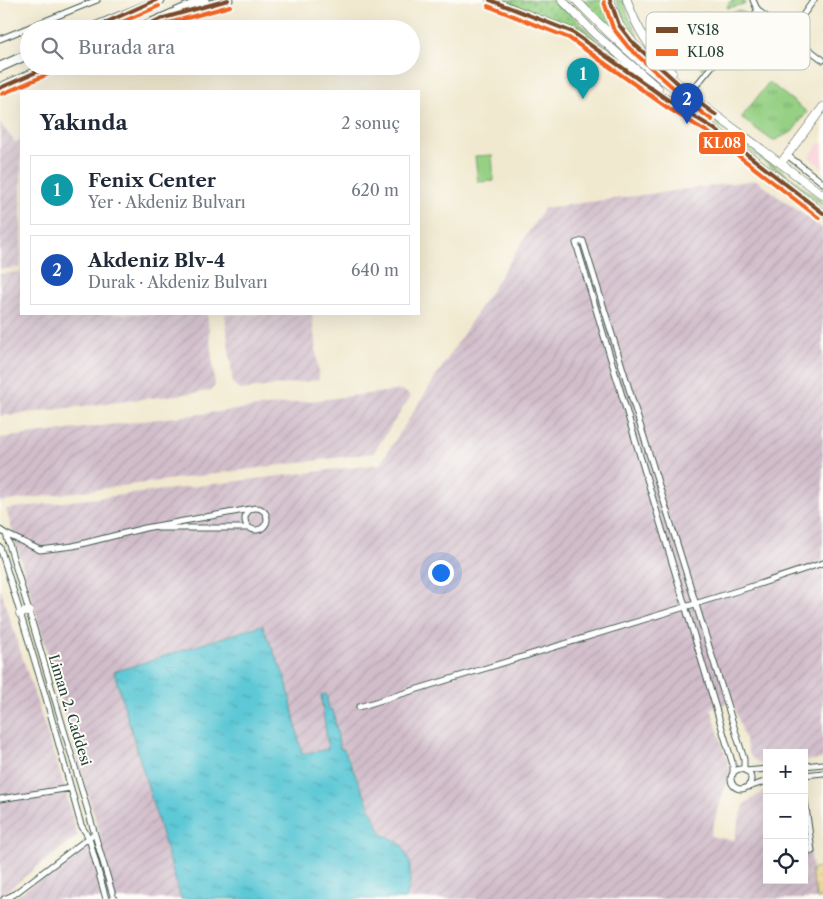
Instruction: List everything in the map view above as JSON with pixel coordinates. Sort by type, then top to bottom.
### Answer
[{"type":"highway","points":[[112,20],[158,0]]},
{"type":"highway","points":[[160,19],[204,0]]},
{"type":"highway","points":[[160,19],[228,0]]},
{"type":"highway","points":[[0,67],[20,58]]},
{"type":"highway","points":[[0,88],[30,75]]},
{"type":"main road","points":[[490,0],[572,32],[672,103],[692,114]]},
{"type":"main road","points":[[562,0],[621,58],[823,213]]},
{"type":"main road","points":[[576,0],[617,42],[646,66]]},
{"type":"main road","points":[[610,0],[619,25],[633,43],[646,55]]},
{"type":"main road","points":[[627,0],[634,20],[646,41]]},
{"type":"main road","points":[[651,70],[682,94],[701,104]]},
{"type":"main road","points":[[663,70],[701,104],[823,195]]},
{"type":"main road","points":[[670,70],[701,104]]},
{"type":"main road","points":[[781,163],[823,107]]},
{"type":"main road","points":[[20,614],[29,611]]},
{"type":"street","points":[[47,20],[97,0]]},
{"type":"street","points":[[753,0],[761,12]]},
{"type":"street","points":[[805,12],[814,0]]},
{"type":"street","points":[[0,39],[20,31]]},
{"type":"street","points":[[810,50],[823,60]]},
{"type":"street","points":[[690,92],[708,70]]},
{"type":"street","points":[[787,155],[823,183]]},
{"type":"street","points":[[746,788],[750,784],[751,778],[745,770],[744,759],[697,603],[584,241],[576,243],[733,765],[732,779],[734,785],[738,788],[746,788],[763,782]]},
{"type":"street","points":[[0,530],[40,550],[73,546],[145,528],[250,509],[260,508],[266,513],[267,520],[261,529],[253,530],[250,528],[145,528]]},
{"type":"street","points":[[250,509],[244,519],[250,528]]},
{"type":"street","name":"Liman 2. Caddesi","points":[[6,534],[114,899]]},
{"type":"street","name":"Liman 2. Caddesi","points":[[0,547],[81,825],[89,838],[106,899]]},
{"type":"street","points":[[359,707],[823,563]]},
{"type":"street","points":[[706,673],[716,670]]},
{"type":"street","points":[[808,766],[823,764]]},
{"type":"street","points":[[733,774],[738,770],[763,769]]},
{"type":"street","points":[[808,775],[823,773]]},
{"type":"street","points":[[69,781],[79,778]]},
{"type":"street","points":[[0,799],[71,788]]},
{"type":"street","points":[[804,794],[812,851]]},
{"type":"street","points":[[4,899],[13,896],[95,832]]},
{"type":"shaded area","points":[[0,123],[15,142],[20,140],[20,267],[0,269]]},
{"type":"shaded area","points":[[819,143],[823,145],[823,168],[809,157]]},
{"type":"shaded area","points":[[756,180],[823,229],[823,759],[808,761],[808,749],[763,749],[763,764],[761,764],[750,756],[733,702],[711,708],[730,771],[710,836],[734,841],[745,804],[763,792],[763,884],[808,884],[808,836],[817,899],[406,899],[410,883],[410,863],[406,853],[401,844],[381,833],[345,749],[340,750],[333,710],[329,710],[321,695],[328,749],[302,755],[286,680],[114,673],[181,899],[13,899],[80,849],[103,846],[6,509],[380,464],[544,208]]},
{"type":"shaded area","points":[[20,272],[20,315],[207,315],[215,385],[210,391],[0,416],[0,274]]},
{"type":"shaded area","points":[[225,315],[312,315],[319,380],[240,390],[233,384]]},
{"type":"shaded area","points":[[402,390],[411,396],[373,453],[0,502],[0,438]]},
{"type":"shaded area","points":[[0,588],[65,789],[77,836],[0,896]]},
{"type":"green space","points":[[503,0],[556,0],[616,58],[566,25]]},
{"type":"green space","points":[[583,0],[606,0],[613,21],[608,25]]},
{"type":"green space","points":[[616,0],[623,0],[642,45],[628,27]]},
{"type":"green space","points":[[732,0],[744,0],[745,4],[727,8]]},
{"type":"green space","points":[[769,82],[807,112],[792,132],[773,141],[741,118]]},
{"type":"green space","points":[[700,109],[823,202],[823,206],[701,113]]},
{"type":"green space","points":[[492,155],[494,181],[478,182],[475,156]]},
{"type":"sand","points":[[823,867],[823,887],[820,899],[817,899],[811,870]]},
{"type":"water","points":[[262,625],[286,680],[302,754],[328,749],[321,695],[326,694],[329,710],[333,710],[340,749],[344,749],[381,833],[401,844],[410,863],[410,883],[406,899],[181,899],[114,672]]},
{"type":"transit line","name":"VS18","points":[[111,20],[156,0]]},
{"type":"transit line","name":"VS18","points":[[158,20],[228,0]]},
{"type":"transit line","name":"VS18","points":[[490,0],[572,32],[672,103],[713,128],[823,213]]},
{"type":"transit line","name":"VS18","points":[[610,0],[619,25],[633,43],[646,55]]},
{"type":"transit line","name":"KL08","points":[[604,2],[613,28],[628,47],[646,63]]},
{"type":"transit line","name":"KL08","points":[[127,20],[159,6]]},
{"type":"transit line","name":"KL08","points":[[180,20],[230,6]]},
{"type":"transit line","name":"KL08","points":[[488,6],[569,38],[668,108],[709,133],[819,218]]},
{"type":"transit line","name":"KL08","points":[[654,70],[712,120]]},
{"type":"transit line","name":"VS18","points":[[663,70],[716,115]]},
{"type":"transit line","name":"VS18","points":[[0,88],[30,75]]},
{"type":"transit line","name":"KL08","points":[[2,94],[46,75]]},
{"type":"place","name":"Fenix Center","points":[[583,99]]},
{"type":"place","name":"Akdeniz Blv-4","points":[[687,124]]}]
